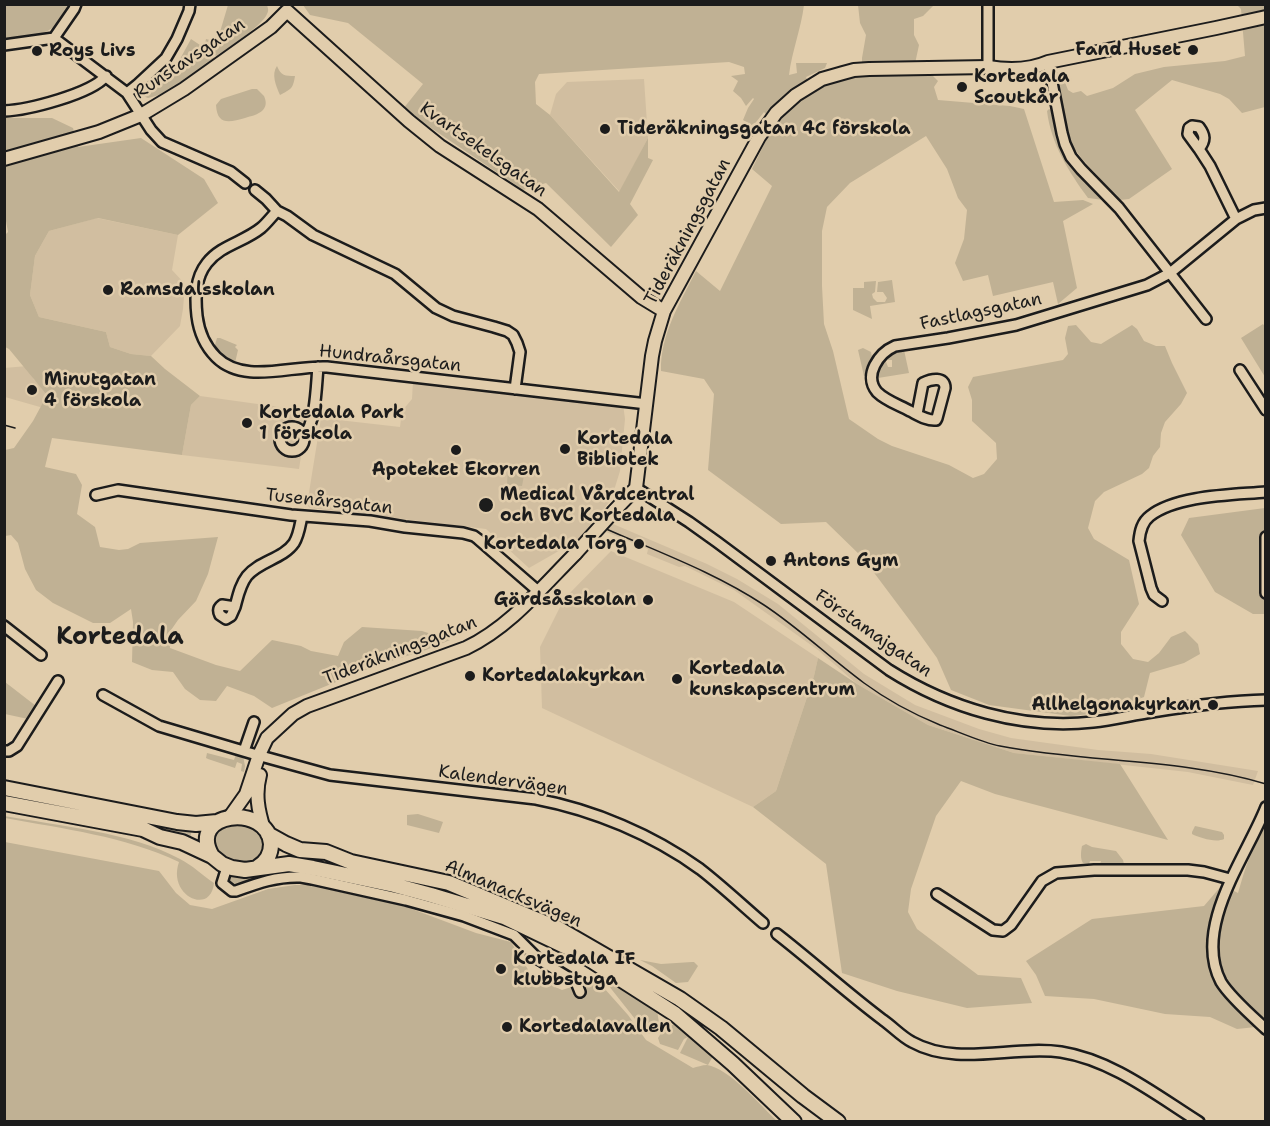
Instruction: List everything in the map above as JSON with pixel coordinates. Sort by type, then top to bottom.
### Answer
[{"type":"main road","name":"Almanacksvägen","points":[[4,788],[177,822],[196,824],[240,817],[259,824],[286,844],[300,850],[326,852],[358,864],[449,883],[559,929],[680,999],[721,1028],[838,1122]]},
{"type":"main road","points":[[4,803],[135,827],[160,837],[182,842],[212,856],[227,867]]},
{"type":"main road","points":[[212,856],[207,846],[209,830],[223,820]]},
{"type":"main road","points":[[258,867],[270,854],[271,843],[266,831]]},
{"type":"main road","name":"Almanacksvägen","points":[[227,867],[245,870],[289,864],[347,874],[431,895],[514,922],[583,955],[675,1014],[733,1064],[794,1122]]},
{"type":"street","points":[[54,38],[76,4]]},
{"type":"street","points":[[127,93],[166,58],[177,39],[190,4]]},
{"type":"street","points":[[988,4],[988,67]]},
{"type":"street","name":"Runstavsgatan","points":[[4,159],[99,132],[141,115],[184,89],[271,27],[284,8]]},
{"type":"street","name":"Kvartsekelsgatan","points":[[284,8],[409,121],[440,146],[538,209],[641,297],[664,311]]},
{"type":"street","name":"Tideräkningsgatan","points":[[223,820],[246,794],[263,757],[282,724],[298,710],[481,641],[501,626],[538,591],[636,488],[653,349],[664,311],[759,137],[776,113],[796,94],[822,80],[854,70],[988,67],[1012,69],[1038,66],[1266,16]]},
{"type":"street","points":[[4,45],[54,38],[127,93],[151,130],[162,142],[231,172],[245,183]]},
{"type":"street","points":[[1048,62],[1062,133],[1071,157],[1119,208],[1206,320]]},
{"type":"street","points":[[4,111],[26,109],[58,100],[90,88],[103,81],[106,76]]},
{"type":"street","points":[[1200,149],[1236,219]]},
{"type":"street","points":[[255,190],[277,211],[322,240],[395,274],[426,301],[441,310],[513,335],[519,352],[515,388]]},
{"type":"street","points":[[1170,273],[1236,219],[1254,210],[1266,208]]},
{"type":"street","name":"Hundraårsgatan","points":[[277,211],[260,229],[221,249],[206,264],[200,274],[196,304],[199,327],[208,349],[220,361],[236,369],[259,372],[318,367],[647,404]]},
{"type":"street","name":"Fastlagsgatan","points":[[917,414],[887,400],[875,388],[873,376],[875,364],[880,356],[890,348],[1016,325],[1148,285],[1170,273]]},
{"type":"street","points":[[304,437],[308,432],[315,399],[318,367]]},
{"type":"street","points":[[1240,370],[1266,410]]},
{"type":"street","points":[[939,379],[943,381],[945,387],[937,419],[930,420],[917,414],[923,383],[939,379]]},
{"type":"street","name":"Förstamajgatan","points":[[636,488],[698,529],[889,670],[932,694],[975,711],[1016,720],[1069,723],[1266,700]]},
{"type":"street","name":"Tusenårsgatan","points":[[96,495],[118,490],[302,516],[370,521],[468,534],[478,539],[538,591]]},
{"type":"street","points":[[1162,601],[1154,595],[1139,541],[1143,525],[1149,516],[1162,509],[1205,497],[1266,492]]},
{"type":"street","points":[[235,607],[243,583],[248,576],[261,564],[283,553],[294,543],[302,516]]},
{"type":"street","points":[[1266,537],[1266,593]]},
{"type":"street","points":[[4,626],[41,655]]},
{"type":"street","points":[[4,751],[17,746],[58,681]]},
{"type":"street","name":"Kalendervägen","points":[[103,695],[159,726],[330,775],[551,802],[581,811],[649,837],[699,869],[763,922]]},
{"type":"street","points":[[244,751],[254,722]]},
{"type":"street","name":"Tideräkningsgatan","points":[[263,757],[257,789],[259,813],[266,831]]},
{"type":"street","points":[[1266,807],[1230,879],[1214,936],[1214,959],[1221,981],[1227,991],[1266,1029]]},
{"type":"street","points":[[227,867],[222,883],[232,891],[268,880],[301,877],[384,895],[464,916],[514,935],[538,959],[576,982],[580,992]]},
{"type":"street","points":[[937,894],[993,930],[1003,931],[1011,926],[1042,881],[1056,873],[1094,870],[1188,870],[1230,879]]},
{"type":"street","points":[[777,934],[865,1007],[912,1042],[935,1050],[962,1055],[1010,1051],[1053,1051],[1077,1056],[1118,1071],[1199,1122]]},
{"type":"shaded area","points":[[4,5],[71,5],[66,15],[52,28],[25,38],[5,41]]},
{"type":"shaded area","points":[[228,5],[267,5],[268,10],[264,19],[252,30],[216,56],[205,44],[206,39],[217,42]]},
{"type":"shaded area","points":[[303,5],[804,5],[789,75],[797,73],[796,63],[827,63],[825,68],[806,77],[813,91],[844,78],[862,75],[866,35],[860,23],[858,5],[934,5],[923,16],[914,19],[914,35],[919,45],[913,73],[931,74],[938,81],[934,87],[938,100],[1024,109],[1054,202],[1083,200],[1093,204],[1063,221],[1077,288],[1058,304],[1053,282],[993,296],[988,275],[963,281],[955,263],[964,239],[967,210],[958,198],[947,169],[926,136],[850,183],[827,207],[822,231],[824,324],[833,351],[849,419],[892,446],[949,465],[973,478],[984,474],[997,459],[996,443],[972,421],[972,400],[968,387],[973,377],[1063,360],[1068,354],[1065,338],[1068,326],[1076,325],[1091,342],[1101,344],[1132,325],[1144,341],[1156,346],[1165,346],[1187,393],[1181,404],[1165,422],[1160,447],[1153,456],[1149,468],[1142,474],[1104,492],[1095,501],[1088,528],[1094,539],[1129,560],[1139,604],[1121,632],[1121,644],[1133,659],[1148,662],[1159,653],[1171,637],[1185,631],[1198,644],[1200,654],[1184,663],[1150,673],[1144,697],[1131,702],[1137,709],[1071,716],[989,705],[951,690],[937,658],[914,626],[863,558],[826,522],[781,524],[708,470],[714,394],[704,379],[661,371],[662,358],[667,332],[696,271],[720,291],[772,186],[752,169],[774,124],[764,112],[753,126],[743,120],[754,99],[746,106],[733,91],[738,81],[731,76],[745,74],[744,67],[729,62],[539,74],[535,82],[536,104],[550,115],[619,192],[648,138],[648,158],[653,160],[630,204],[638,215],[611,247],[546,183],[523,190],[403,109],[423,84],[348,23],[310,15]]},
{"type":"shaded area","points":[[1237,5],[1265,5],[1265,107],[1242,113],[1229,99],[1220,94],[1172,80],[1135,110],[1172,169],[1129,199],[1120,200],[1071,144],[1057,78],[1063,77],[1068,90],[1073,93],[1081,91],[1087,96],[1113,88],[1135,74],[1164,67],[1225,61],[1245,56],[1241,9]]},
{"type":"shaded area","points":[[191,39],[209,51],[213,59],[165,92],[148,98],[144,96],[142,86],[151,78],[159,82],[180,59]]},
{"type":"shaded area","points":[[277,66],[284,75],[295,76],[291,88],[280,95],[274,76]]},
{"type":"shaded area","name":"Tideräkningsgatan 4C förskola","points":[[644,79],[648,138],[620,192],[550,115],[556,94],[567,82]]},
{"type":"shaded area","points":[[257,89],[266,101],[261,112],[229,121],[219,116],[216,105],[221,99]]},
{"type":"shaded area","points":[[1049,109],[1061,150],[1071,166],[1104,200],[1088,198],[1068,168],[1052,135],[1047,111]]},
{"type":"shaded area","points":[[5,118],[52,118],[73,128],[78,147],[141,138],[204,179],[218,203],[178,235],[98,218],[49,231],[35,256],[30,295],[39,317],[106,332],[110,347],[131,354],[151,356],[200,396],[191,405],[182,455],[52,438],[45,467],[76,474],[82,485],[77,514],[95,527],[100,547],[119,550],[128,549],[140,543],[218,537],[208,574],[196,601],[169,633],[170,648],[240,671],[272,640],[338,656],[344,642],[362,627],[422,631],[450,640],[378,665],[272,708],[254,696],[227,686],[216,701],[200,700],[185,689],[173,672],[152,670],[132,662],[131,609],[110,623],[93,623],[53,603],[36,590],[25,569],[18,543],[11,535],[5,536],[5,450],[14,448],[33,421],[47,395],[5,347],[4,236],[8,232],[4,210]]},
{"type":"shaded area","name":"Ramsdalsskolan","points":[[97,218],[178,235],[172,270],[185,284],[180,326],[151,356],[131,354],[110,347],[106,332],[39,317],[30,295],[35,256],[49,231]]},
{"type":"shaded area","points":[[892,280],[895,302],[870,306],[872,319],[853,310],[853,288],[864,288],[864,282],[876,281],[873,298],[877,302],[885,302],[887,298],[883,292],[877,292],[878,282]]},
{"type":"shaded area","points":[[1263,324],[1266,328],[1265,377],[1241,338]]},
{"type":"shaded area","points":[[217,338],[237,345],[235,363],[214,348]]},
{"type":"shaded area","points":[[863,348],[871,352],[872,357],[868,375],[864,376],[858,350]]},
{"type":"shaded area","points":[[904,350],[909,373],[878,378],[885,359],[888,367],[892,367],[892,360],[888,360],[887,357]]},
{"type":"shaded area","name":"Minutgatan 4 förskola","points":[[28,366],[34,380],[45,384],[54,411],[5,397],[4,368]]},
{"type":"shaded area","points":[[413,381],[623,404],[625,419],[620,471],[611,500],[578,540],[529,568],[486,529],[310,508],[307,505],[321,418],[400,427],[402,411],[412,399]]},
{"type":"shaded area","name":"Kortedala Park 1 förskola","points":[[200,396],[308,411],[299,469],[182,455],[191,405]]},
{"type":"shaded area","points":[[508,468],[525,470],[522,486],[507,485]]},
{"type":"shaded area","points":[[1265,508],[1265,614],[1253,614],[1215,592],[1181,535],[1189,518]]},
{"type":"shaded area","points":[[613,524],[737,579],[778,604],[864,674],[915,705],[979,729],[1011,738],[1098,750],[1151,754],[1258,771],[1253,785],[1188,772],[1014,753],[928,725],[857,684],[818,650],[734,590],[685,566],[679,567],[647,554],[648,549],[606,532]]},
{"type":"shaded area","name":"Kortedala kunskapscentrum","points":[[611,551],[734,602],[818,658],[776,791],[753,807],[542,708],[540,647],[564,599]]},
{"type":"shaded area","points":[[818,658],[857,684],[928,725],[1014,753],[1120,764],[1168,840],[995,794],[961,781],[936,816],[911,889],[908,912],[917,929],[978,975],[1021,978],[1032,1003],[967,1008],[897,991],[842,973],[826,864],[753,807],[776,791]]},
{"type":"shaded area","points":[[5,682],[36,706],[28,719],[5,714]]},
{"type":"shaded area","points":[[207,753],[234,760],[236,754],[243,756],[244,772],[241,771],[242,764],[237,762],[235,768],[206,758]]},
{"type":"shaded area","points":[[4,793],[192,828],[190,840],[5,797]]},
{"type":"shaded area","points":[[418,814],[443,822],[439,833],[407,825],[407,815]]},
{"type":"shaded area","points":[[4,816],[94,831],[139,842],[184,861],[214,883],[211,893],[206,898],[198,900],[191,898],[179,884],[177,874],[179,862],[158,853],[115,840]]},
{"type":"shaded area","points":[[232,823],[248,825],[260,831],[266,849],[256,861],[240,864],[219,857],[211,842],[215,831]]},
{"type":"shaded area","points":[[1195,826],[1222,832],[1224,839],[1212,840],[1195,836],[1192,832]]},
{"type":"shaded area","points":[[1265,827],[1265,1026],[1237,1029],[1210,1017],[1165,1014],[1094,999],[1045,996],[1036,975],[1026,961],[1092,919],[1204,906],[1222,885],[1238,893],[1252,851]]},
{"type":"shaded area","points":[[5,842],[159,871],[176,893],[190,905],[212,909],[268,889],[308,885],[404,906],[476,933],[511,942],[532,976],[562,990],[596,979],[628,1015],[646,1040],[693,1068],[707,1065],[725,1073],[744,1088],[777,1121],[5,1122]]},
{"type":"shaded area","points":[[1086,844],[1116,851],[1124,864],[1100,864],[1101,861],[1083,863],[1082,846]]},
{"type":"shaded area","points":[[279,868],[279,874],[260,877],[234,887],[231,887],[229,883],[231,876],[247,876]]},
{"type":"shaded area","points":[[640,960],[661,964],[694,962],[698,966],[688,982],[676,983]]},
{"type":"shaded area","points":[[597,971],[657,1010],[659,1023],[652,1033],[647,1034]]},
{"type":"shaded area","points":[[667,1024],[668,1026],[676,1024],[713,1056],[708,1065],[680,1053],[688,1037],[684,1039],[678,1050],[660,1044],[658,1038]]},
{"type":"tram line","points":[[4,425],[15,428]]},
{"type":"tram line","points":[[604,528],[726,582],[777,614],[882,695],[920,716],[970,737],[993,744],[1033,751],[1200,769],[1266,784]]},
{"type":"place","name":"Fand Huset","points":[[1193,50]]},
{"type":"place","name":"Roys Livs","points":[[37,51]]},
{"type":"place","name":"Kortedala Scoutkår","points":[[962,87]]},
{"type":"place","name":"Tideräkningsgatan 4C förskola","points":[[605,129]]},
{"type":"place","name":"Ramsdalsskolan","points":[[108,290]]},
{"type":"place","name":"Minutgatan 4 förskola","points":[[32,390]]},
{"type":"place","name":"Kortedala Park 1 förskola","points":[[247,423]]},
{"type":"place","name":"Kortedala Bibliotek","points":[[565,449]]},
{"type":"place","name":"Apoteket Ekorren","points":[[456,450]]},
{"type":"place","name":"Medical Vårdcentral och BVC Kortedala","points":[[486,505]]},
{"type":"place","name":"Kortedala Torg","points":[[639,544]]},
{"type":"place","name":"Antons Gym","points":[[771,561]]},
{"type":"place","name":"Gärdsåsskolan","points":[[648,600]]},
{"type":"place","name":"Kortedalakyrkan","points":[[470,676]]},
{"type":"place","name":"Kortedala kunskapscentrum","points":[[677,679]]},
{"type":"place","name":"Allhelgonakyrkan","points":[[1213,705]]},
{"type":"place","name":"Kortedala IF klubbstuga","points":[[501,969]]},
{"type":"place","name":"Kortedalavallen","points":[[507,1027]]},
{"type":"district","name":"Kortedala","points":[[120,638]]}]
